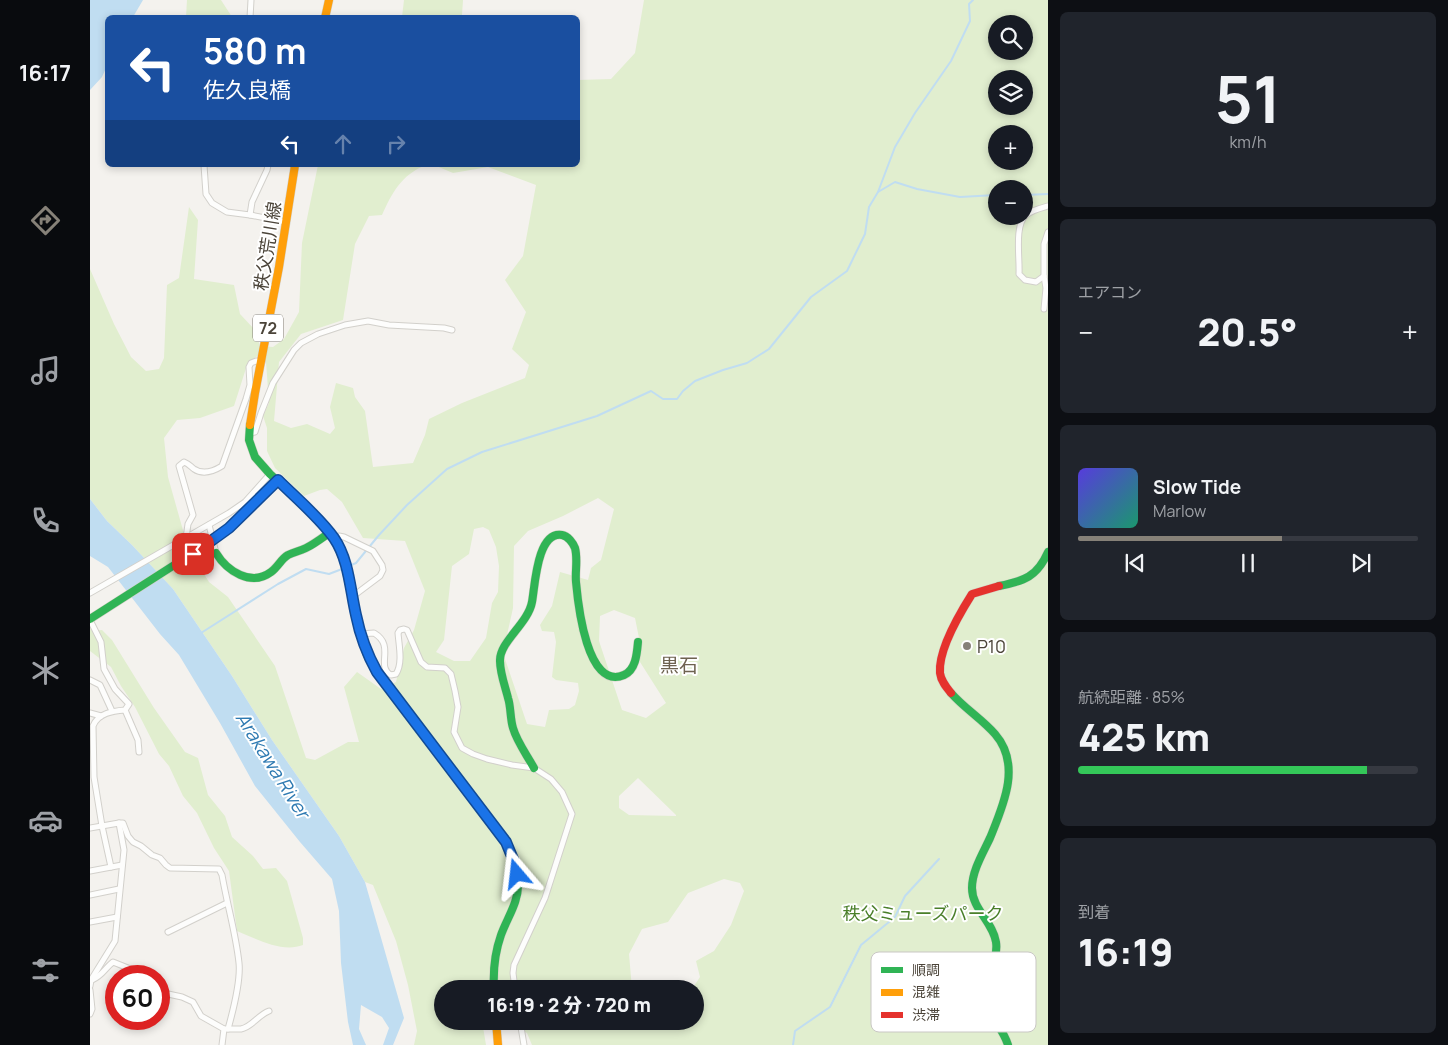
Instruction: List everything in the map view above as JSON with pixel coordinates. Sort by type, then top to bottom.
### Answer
[{"type":"street","points":[[250,15],[252,0]]},
{"type":"street","points":[[326,15],[329,0]]},
{"type":"street","points":[[204,167],[206,194],[212,203],[227,212],[286,222]]},
{"type":"street","points":[[250,215],[252,202],[268,167]]},
{"type":"street","name":"秩父荒川線","points":[[295,167],[280,268],[249,433],[251,449],[255,457],[270,474],[309,510],[332,536],[344,561],[349,577],[360,634],[367,655],[377,672],[506,842],[515,864],[518,884],[515,907],[501,934],[493,970],[494,980]]},
{"type":"street","points":[[1044,276],[1036,282],[1025,280],[1020,274],[1018,231],[1025,216],[1033,210],[1048,206]]},
{"type":"street","points":[[1044,309],[1046,288],[1044,244],[1048,232]]},
{"type":"street","points":[[249,433],[255,432],[272,383],[294,350],[301,343],[318,334],[345,325],[368,321],[389,325],[452,330]]},
{"type":"street","points":[[186,538],[188,524],[192,515],[179,466],[184,462],[190,464],[198,471],[207,472],[222,466],[246,399],[250,384],[249,367],[251,363],[256,361],[262,362]]},
{"type":"street","points":[[90,593],[209,525],[245,502],[270,474]]},
{"type":"street","points":[[125,710],[129,704],[115,689],[104,669],[101,642],[90,620],[218,537],[278,480]]},
{"type":"street","points":[[209,525],[216,553],[222,564],[232,572],[253,578],[264,576],[272,571],[288,555],[332,536],[344,537],[373,551],[383,570],[380,576],[352,597]]},
{"type":"street","points":[[534,768],[514,728],[500,663],[500,652],[527,615],[531,606],[542,551],[549,538],[559,534],[570,541],[575,548],[579,610],[584,633],[597,666],[603,673],[612,677],[623,676],[630,672],[635,664],[638,642]]},
{"type":"street","points":[[997,952],[995,934],[979,911],[972,893],[973,878],[1007,789],[1010,774],[1008,762],[1004,745],[947,688],[942,680],[939,668],[949,637],[972,594],[1030,576],[1042,564],[1048,552]]},
{"type":"street","points":[[360,634],[374,634],[382,639],[385,652],[385,668],[391,675],[396,674],[398,670],[398,633],[400,630],[406,630],[421,662],[427,667],[445,668],[451,674],[458,707],[454,732],[462,748],[487,759],[534,768],[551,779],[562,792],[572,814],[545,898],[514,965],[514,980]]},
{"type":"street","points":[[90,680],[100,685],[112,711]]},
{"type":"street","points":[[111,866],[92,777],[92,726],[101,716],[112,711],[125,710]]},
{"type":"street","points":[[125,710],[138,740],[139,752]]},
{"type":"street","points":[[90,713],[101,716]]},
{"type":"street","points":[[90,1014],[92,1009],[90,986],[115,941],[124,850],[119,823]]},
{"type":"street","points":[[90,828],[123,823],[132,842],[160,858],[170,868],[219,868],[222,875],[239,965],[236,997],[222,1045]]},
{"type":"street","points":[[90,871],[122,865]]},
{"type":"street","points":[[90,895],[119,889]]},
{"type":"street","points":[[168,932],[227,903]]},
{"type":"street","points":[[90,922],[116,917]]},
{"type":"street","points":[[109,965],[113,962],[120,965]]},
{"type":"street","points":[[90,986],[101,976],[105,969]]},
{"type":"street","points":[[90,972],[97,971]]},
{"type":"street","points":[[170,994],[193,1002],[201,1016],[226,1029],[242,1029],[250,1025],[263,1013],[269,1011]]},
{"type":"street","points":[[497,1030],[498,1045]]},
{"type":"street","points":[[522,1030],[524,1045]]},
{"type":"street","points":[[1003,1032],[1008,1045]]},
{"type":"green space","points":[[187,0],[221,0],[231,15],[186,15]]},
{"type":"green space","points":[[404,0],[463,0],[462,15],[402,15]]},
{"type":"green space","name":"秩父ミューズパーク","points":[[644,0],[1048,0],[1048,1045],[532,1045],[527,1033],[521,1030],[704,1030],[704,980],[698,980],[700,977],[696,961],[714,951],[731,925],[744,891],[740,883],[724,879],[688,893],[668,922],[642,929],[629,954],[631,980],[434,980],[434,1030],[484,1030],[486,1045],[414,1045],[417,1031],[408,985],[396,941],[373,885],[365,882],[339,836],[272,740],[232,676],[173,589],[107,521],[90,499],[90,269],[131,357],[146,371],[159,369],[164,358],[167,285],[179,278],[189,207],[198,220],[194,279],[234,285],[240,314],[255,330],[260,346],[273,347],[284,339],[299,312],[302,243],[318,167],[422,167],[410,174],[398,186],[382,215],[369,216],[355,244],[343,320],[301,334],[279,362],[274,421],[291,428],[307,424],[330,434],[335,428],[330,407],[336,383],[353,388],[355,397],[365,411],[373,467],[413,463],[425,435],[429,419],[462,403],[525,378],[529,365],[512,349],[526,312],[505,280],[523,256],[536,185],[488,167],[580,167],[580,80],[611,79],[635,53]],"holes":[[[259,355],[266,362],[269,403],[263,416],[267,428],[267,451],[275,468],[304,496],[327,489],[342,502],[363,538],[405,541],[425,591],[414,630],[404,648],[396,682],[381,689],[357,672],[344,687],[359,742],[348,742],[315,760],[306,758],[275,666],[228,597],[209,582],[188,548],[168,477],[164,438],[177,420],[200,418],[234,406],[248,362]],[[598,498],[614,509],[601,560],[591,568],[588,580],[560,572],[552,606],[540,625],[542,631],[554,632],[556,642],[552,677],[556,680],[578,683],[579,691],[575,705],[569,709],[549,710],[545,727],[527,724],[503,653],[513,608],[514,546],[528,531]],[[483,527],[489,530],[496,547],[499,566],[498,592],[492,603],[486,638],[470,661],[454,661],[436,652],[444,640],[452,566],[469,554],[474,529]],[[614,610],[635,618],[639,638],[640,662],[666,703],[646,718],[622,710],[599,641],[600,616]],[[638,778],[676,816],[629,815],[619,808],[619,796]]]},
{"type":"green space","points":[[439,167],[488,167],[453,173]]},
{"type":"green space","points":[[90,627],[92,631],[102,630],[112,640],[154,708],[185,752],[198,758],[208,795],[225,816],[232,837],[253,856],[263,869],[276,868],[287,881],[303,938],[303,945],[295,947],[278,946],[237,931],[229,871],[214,848],[197,813],[183,796],[169,766],[159,754],[135,707],[111,667],[90,651]]},
{"type":"water","points":[[90,0],[143,0],[134,15],[105,15],[105,70],[102,77],[90,90]]},
{"type":"water","name":"Arakawa River","points":[[90,499],[107,521],[173,589],[232,676],[272,740],[339,836],[365,882],[404,1018],[393,1045],[383,1045],[389,1028],[382,1017],[361,1005],[359,1029],[366,1045],[353,1045],[348,1022],[341,963],[339,911],[332,879],[255,786],[179,655],[160,634],[108,567],[90,556]]},
{"type":"waterway","points":[[349,566],[356,563],[407,505],[447,469],[482,452],[597,416],[651,391],[663,399],[677,399],[695,381],[747,363],[769,349],[811,297],[847,271],[865,234],[869,207],[878,192],[895,147],[915,113],[951,61],[970,21],[969,4],[973,0]]},
{"type":"waterway","points":[[878,192],[895,182],[917,189],[960,197],[988,195]]},
{"type":"waterway","points":[[1033,195],[1048,194]]},
{"type":"waterway","points":[[201,633],[278,584],[306,569],[329,574],[342,569]]},
{"type":"waterway","points":[[793,1045],[795,1031],[830,1007],[861,945],[895,917],[905,896],[939,859]]},
{"type":"traffic: fast","points":[[250,425],[249,440],[255,457],[270,474],[309,510],[334,538],[344,561],[360,634],[367,655],[377,672],[506,842],[514,862],[518,890],[515,903],[497,948],[494,980]]},
{"type":"traffic: fast","points":[[262,497],[278,480]]},
{"type":"traffic: fast","points":[[90,619],[218,537],[262,497]]},
{"type":"traffic: fast","points":[[216,553],[226,566],[233,571],[240,575],[256,578],[271,572],[288,555],[304,549],[329,533]]},
{"type":"traffic: fast","points":[[534,768],[513,728],[500,661],[504,647],[529,610],[542,550],[554,536],[562,535],[566,537],[575,548],[576,582],[582,625],[593,658],[601,670],[611,676],[628,673],[635,661],[638,642]]},
{"type":"traffic: fast","points":[[999,586],[1023,580],[1029,576],[1039,567],[1048,552]]},
{"type":"traffic: fast","points":[[951,693],[995,734],[1003,746],[1007,759],[1009,772],[1008,786],[1000,813],[972,882],[975,902],[994,935],[996,952]]},
{"type":"traffic: fast","points":[[1002,1032],[1008,1045]]},
{"type":"traffic: slow","points":[[326,15],[329,0]]},
{"type":"traffic: slow","points":[[250,425],[279,267],[295,167]]},
{"type":"traffic: slow","points":[[497,1030],[498,1045]]},
{"type":"traffic: jam","points":[[951,693],[940,673],[940,664],[946,643],[972,594],[999,586]]},
{"type":"place","name":"P10","points":[[967,646]]},
{"type":"district","name":"黒石","points":[[679,665]]},
{"type":"route","points":[[193,554],[229,528],[278,480],[309,510],[334,538],[344,561],[360,634],[367,655],[377,672],[506,842],[517,874]]}]
